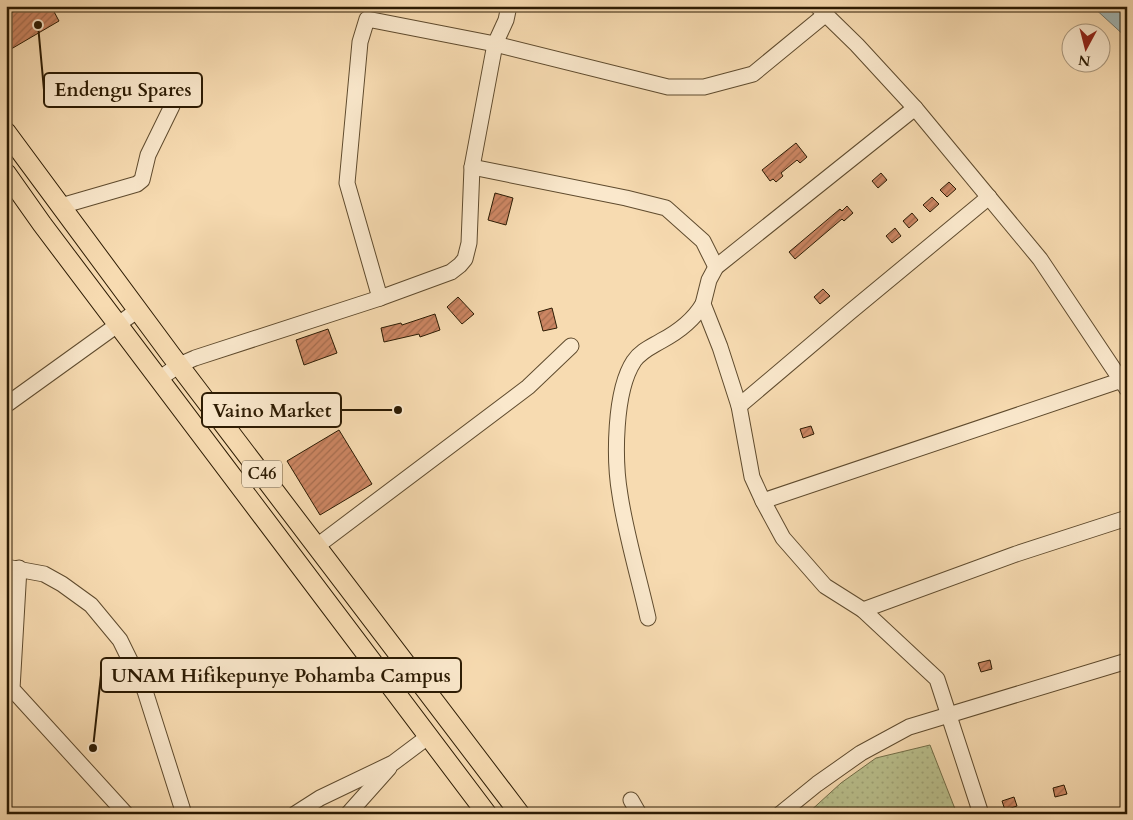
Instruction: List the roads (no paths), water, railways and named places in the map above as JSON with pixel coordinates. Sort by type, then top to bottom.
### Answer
[{"type":"main road","name":"C46","points":[[6,132],[178,365],[520,814]]},
{"type":"main road","name":"C46","points":[[6,173],[42,224],[488,814]]},
{"type":"main road","points":[[429,736],[451,722]]},
{"type":"street","points":[[159,379],[178,365],[380,298],[451,272],[460,265],[465,259],[469,243],[472,167],[495,44],[506,20],[509,6]]},
{"type":"street","points":[[380,298],[347,183],[360,42],[368,19],[495,44],[668,87],[704,87],[753,74],[822,10],[915,108],[1040,259],[1124,384],[763,501]]},
{"type":"street","points":[[61,206],[137,184],[142,180],[148,156],[172,106]]},
{"type":"street","points":[[648,618],[619,494],[618,415],[621,392],[627,373],[635,359],[646,349],[677,332],[696,316],[703,304],[709,280],[716,267],[915,108]]},
{"type":"street","points":[[472,167],[626,198],[666,208],[703,241],[716,267]]},
{"type":"street","points":[[739,406],[988,197]]},
{"type":"street","points":[[703,304],[720,347],[739,406],[752,477],[783,538],[825,586],[863,610],[938,679],[981,814]]},
{"type":"street","points":[[6,405],[138,310]]},
{"type":"street","points":[[317,546],[528,387],[572,346]]},
{"type":"street","points":[[863,610],[1016,554],[1127,518]]},
{"type":"street","points":[[126,814],[12,689],[13,568],[44,574],[62,584],[91,605],[120,640],[145,691],[184,814]]},
{"type":"street","points":[[780,814],[817,784],[861,753],[909,727],[1127,661]]},
{"type":"street","points":[[348,814],[394,763],[429,736]]},
{"type":"street","points":[[295,814],[320,798],[394,763]]},
{"type":"street","points":[[631,800],[640,814]]},
{"type":"place","name":"Endengu Spares","points":[[38,25]]},
{"type":"place","name":"Vaino Market","points":[[398,410]]},
{"type":"place","name":"UNAM Hifikepunye Pohamba Campus","points":[[93,748]]}]
